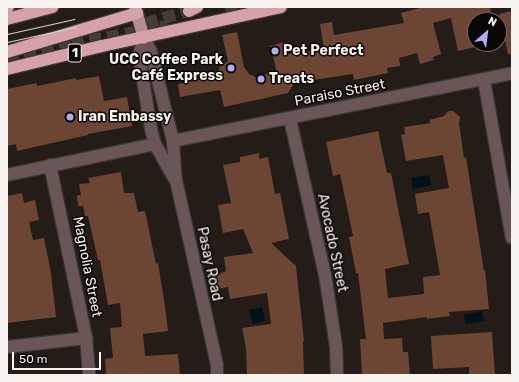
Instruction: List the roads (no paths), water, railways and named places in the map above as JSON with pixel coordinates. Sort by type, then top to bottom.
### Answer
[{"type":"highway","points":[[7,18],[52,7]]},
{"type":"highway","name":"1","points":[[7,70],[281,7]]},
{"type":"highway","points":[[7,52],[136,10]]},
{"type":"main road","points":[[136,10],[144,38]]},
{"type":"street","name":"Pasay Road","points":[[144,38],[152,52],[173,141],[176,180],[217,375]]},
{"type":"street","name":"Pasay Road","points":[[144,38],[139,56],[155,144],[176,180]]},
{"type":"street","name":"Paraiso Street","points":[[173,141],[290,119],[512,73]]},
{"type":"street","points":[[484,80],[512,238]]},
{"type":"street","name":"Avocado Street","points":[[290,119],[325,275],[336,346],[337,375]]},
{"type":"street","points":[[7,175],[155,144]]},
{"type":"street","name":"Magnolia Street","points":[[50,165],[86,338],[89,375]]},
{"type":"street","points":[[7,347],[86,338]]},
{"type":"street","name":"Pasay Road","points":[[212,375],[211,365],[213,354]]},
{"type":"tunnel","points":[[226,13],[252,7]]},
{"type":"tunnel","points":[[146,23],[189,11]]},
{"type":"tunnel","points":[[7,60],[72,44],[167,26]]},
{"type":"tram line","points":[[7,34],[74,19]]},
{"type":"tram line","points":[[7,42],[75,27]]},
{"type":"place","name":"Pet Perfect","points":[[275,51]]},
{"type":"place","name":"UCC Coffee Park Café Express","points":[[231,68]]},
{"type":"place","name":"Treats","points":[[261,79]]},
{"type":"place","name":"Iran Embassy","points":[[70,117]]}]
